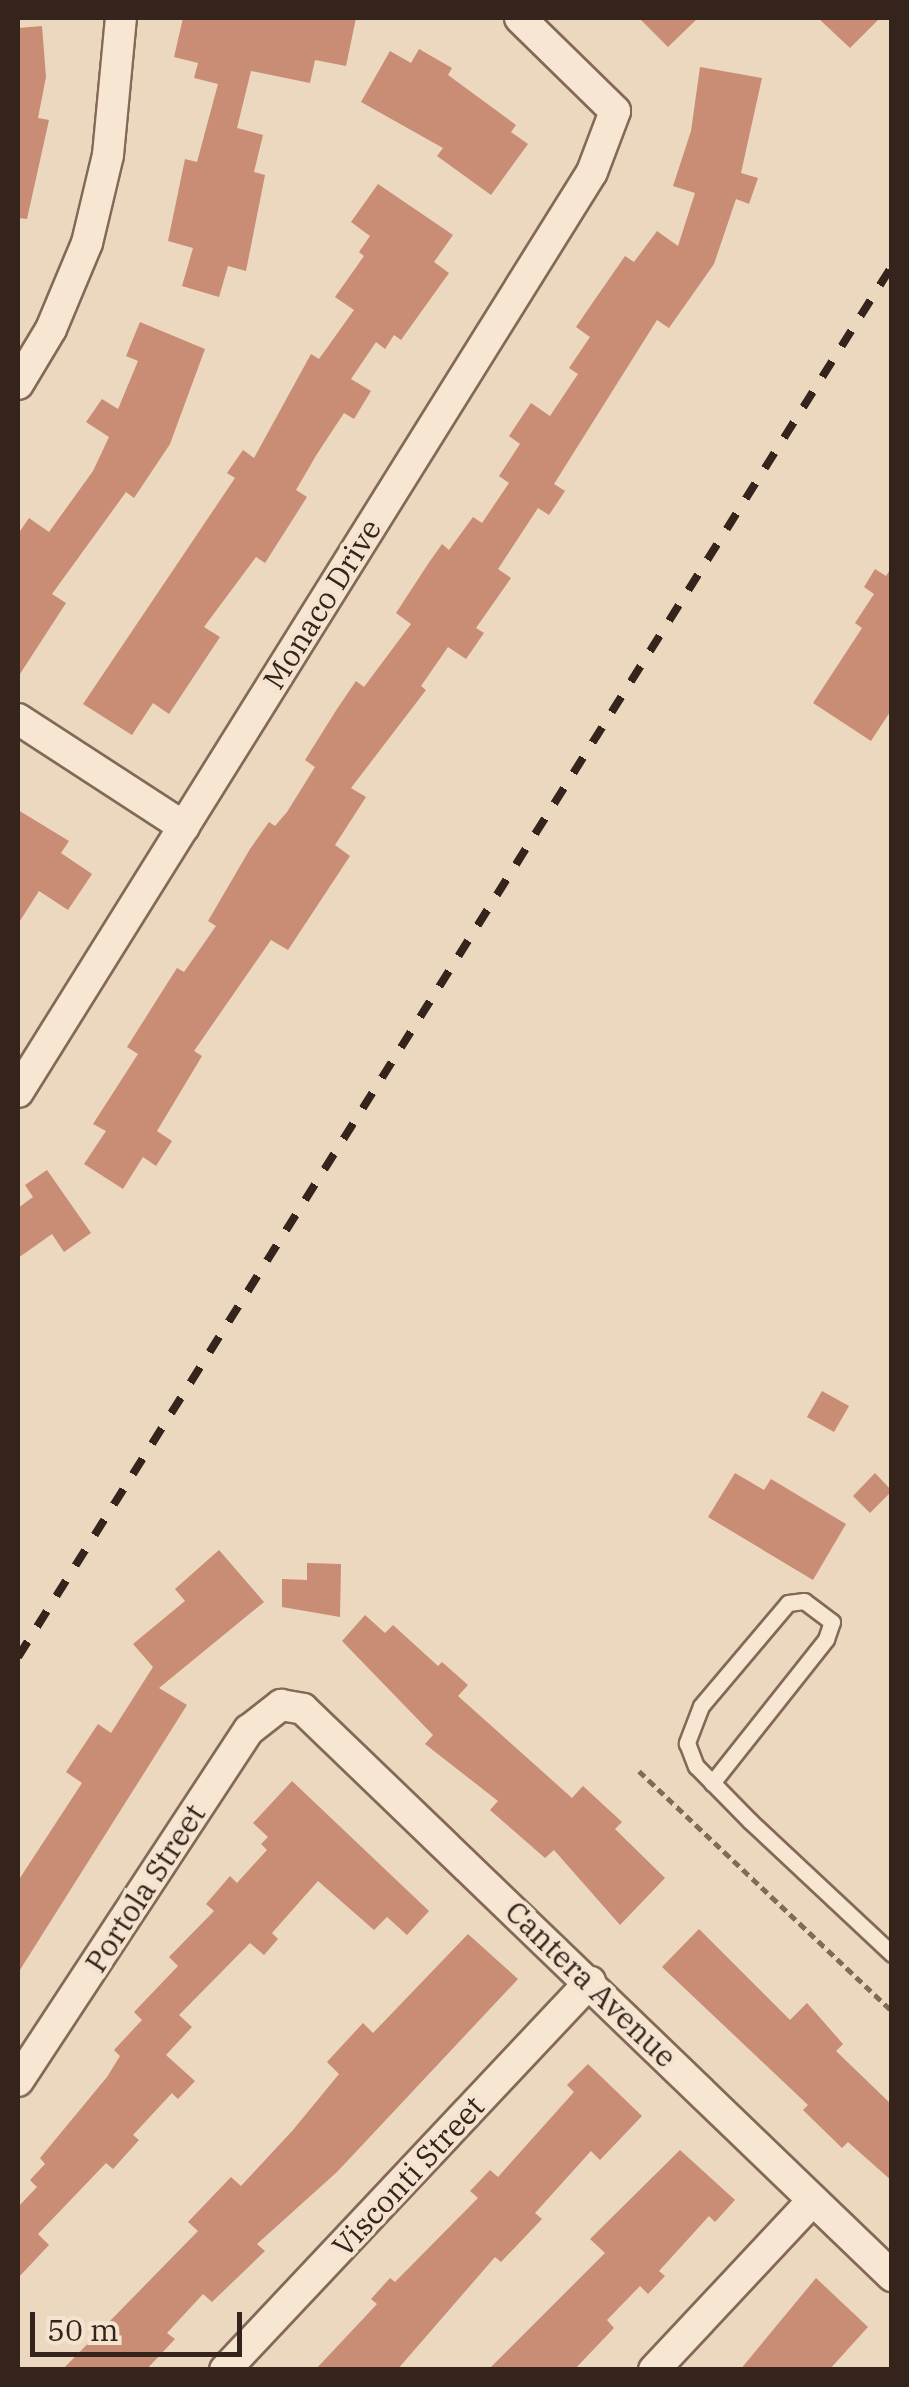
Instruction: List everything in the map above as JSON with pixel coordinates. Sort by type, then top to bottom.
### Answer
[{"type":"street","points":[[18,384],[52,328],[87,243],[108,155],[121,18]]},
{"type":"street","name":"Monaco Drive","points":[[18,1092],[592,172],[615,110],[520,18]]},
{"type":"street","points":[[18,719],[184,828]]},
{"type":"street","name":"Cantera Avenue","points":[[281,1704],[321,1721],[811,2202],[892,2276]]},
{"type":"street","name":"Portola Street","points":[[18,2081],[249,1730],[281,1704]]},
{"type":"street","name":"Visconti Street","points":[[225,2370],[590,1982]]},
{"type":"street","points":[[654,2370],[811,2202]]},
{"type":"lane","points":[[712,1782],[826,1638],[832,1622],[804,1601],[788,1603],[690,1727],[687,1743],[712,1782],[892,1954]]},
{"type":"path","points":[[638,1772],[892,2011]]},
{"type":"building","points":[[183,18],[356,18],[346,66],[315,60],[310,83],[251,71],[237,128],[263,135],[254,172],[265,175],[246,271],[228,266],[219,297],[182,286],[193,248],[168,241],[185,159],[197,162],[218,84],[194,78],[198,63],[174,57]]},
{"type":"building","points":[[639,18],[698,18],[668,47]]},
{"type":"building","points":[[818,18],[880,18],[850,48]]},
{"type":"building","points":[[42,26],[46,77],[38,118],[49,120],[27,219],[18,218],[18,28]]},
{"type":"building","points":[[419,49],[452,68],[448,75],[516,125],[511,132],[528,144],[491,195],[437,156],[443,148],[361,102],[390,51],[411,63]]},
{"type":"building","points":[[700,67],[762,78],[741,173],[758,178],[749,204],[736,199],[714,264],[669,328],[657,320],[554,484],[565,491],[549,515],[538,508],[498,569],[511,578],[476,628],[484,633],[466,659],[448,647],[421,686],[426,690],[351,788],[366,797],[335,845],[350,856],[288,950],[271,940],[194,1051],[202,1056],[157,1131],[172,1141],[156,1166],[143,1157],[123,1189],[84,1164],[106,1131],[93,1124],[138,1054],[127,1047],[177,968],[184,972],[216,926],[208,921],[250,849],[269,822],[275,826],[287,812],[315,767],[305,760],[337,709],[356,681],[364,687],[411,624],[396,613],[428,564],[442,544],[449,550],[473,517],[482,523],[509,483],[499,476],[520,444],[509,436],[531,403],[550,416],[578,374],[569,368],[590,337],[576,327],[589,308],[625,256],[634,262],[657,231],[678,246],[695,193],[673,186],[691,131]]},
{"type":"building","points":[[378,184],[453,235],[434,262],[449,273],[401,340],[394,335],[385,349],[376,342],[351,379],[371,391],[354,419],[344,413],[317,454],[296,490],[307,497],[265,563],[256,557],[204,627],[220,637],[169,714],[153,703],[132,735],[83,704],[235,478],[227,473],[243,450],[254,458],[311,354],[319,359],[354,310],[335,297],[364,256],[359,252],[370,236],[351,222]]},
{"type":"building","points":[[140,322],[205,349],[170,444],[134,498],[126,492],[52,594],[66,603],[18,677],[18,534],[29,518],[49,532],[93,471],[109,437],[86,422],[102,399],[118,409],[138,361],[126,356]]},
{"type":"building","points":[[892,567],[892,709],[871,741],[813,703],[862,628],[855,623],[874,594],[864,587],[875,569],[886,576]]},
{"type":"building","points":[[18,810],[69,841],[61,853],[92,874],[68,910],[39,891],[18,924]]},
{"type":"building","points":[[47,1170],[91,1233],[64,1252],[52,1234],[18,1258],[18,1208],[33,1197],[25,1185]]},
{"type":"building","points":[[822,1391],[849,1406],[834,1432],[807,1417]]},
{"type":"building","points":[[735,1473],[764,1490],[771,1479],[846,1524],[813,1580],[708,1517]]},
{"type":"building","points":[[875,1473],[892,1491],[870,1513],[853,1496]]},
{"type":"building","points":[[219,1550],[264,1602],[159,1688],[187,1705],[18,1973],[18,1881],[82,1783],[66,1772],[98,1724],[111,1733],[153,1667],[133,1644],[185,1601],[175,1589]]},
{"type":"building","points":[[307,1563],[341,1564],[340,1617],[282,1607],[282,1579],[307,1580]]},
{"type":"building","points":[[365,1615],[385,1633],[393,1625],[438,1666],[442,1662],[468,1685],[458,1696],[572,1798],[583,1786],[622,1822],[615,1829],[665,1878],[620,1925],[554,1850],[545,1858],[490,1810],[498,1801],[425,1744],[433,1735],[342,1641]]},
{"type":"building","points":[[292,1781],[429,1911],[407,1935],[387,1917],[374,1930],[318,1881],[272,1933],[278,1939],[264,1955],[250,1943],[179,2015],[192,2027],[166,2055],[195,2081],[178,2099],[172,2093],[133,2135],[139,2140],[113,2169],[106,2163],[38,2234],[49,2245],[18,2278],[18,2207],[37,2187],[30,2180],[45,2164],[40,2158],[107,2077],[120,2056],[114,2050],[142,2020],[134,2012],[178,1966],[169,1957],[214,1911],[206,1904],[230,1876],[237,1883],[267,1850],[261,1844],[268,1837],[253,1823]]},
{"type":"building","points":[[699,1929],[790,2020],[807,2003],[843,2044],[836,2051],[892,2105],[892,2181],[848,2142],[842,2148],[803,2110],[808,2105],[662,1967]]},
{"type":"building","points":[[468,1934],[518,1979],[337,2172],[257,2244],[265,2251],[212,2302],[203,2294],[167,2333],[175,2339],[146,2370],[62,2370],[198,2231],[188,2222],[231,2177],[241,2186],[293,2130],[339,2074],[327,2062],[363,2023],[373,2033]]},
{"type":"building","points":[[588,2064],[642,2116],[600,2160],[591,2151],[535,2213],[542,2219],[501,2262],[495,2257],[397,2370],[315,2370],[377,2304],[371,2299],[390,2278],[395,2282],[478,2198],[470,2191],[490,2170],[498,2177],[574,2092],[567,2085]]},
{"type":"building","points":[[680,2150],[735,2200],[715,2222],[709,2216],[659,2271],[665,2276],[648,2294],[640,2286],[607,2320],[614,2328],[574,2370],[488,2370],[605,2253],[590,2239]]},
{"type":"building","points":[[816,2278],[868,2327],[829,2370],[740,2370]]},
{"type":"railway","points":[[18,1657],[892,266]]}]
